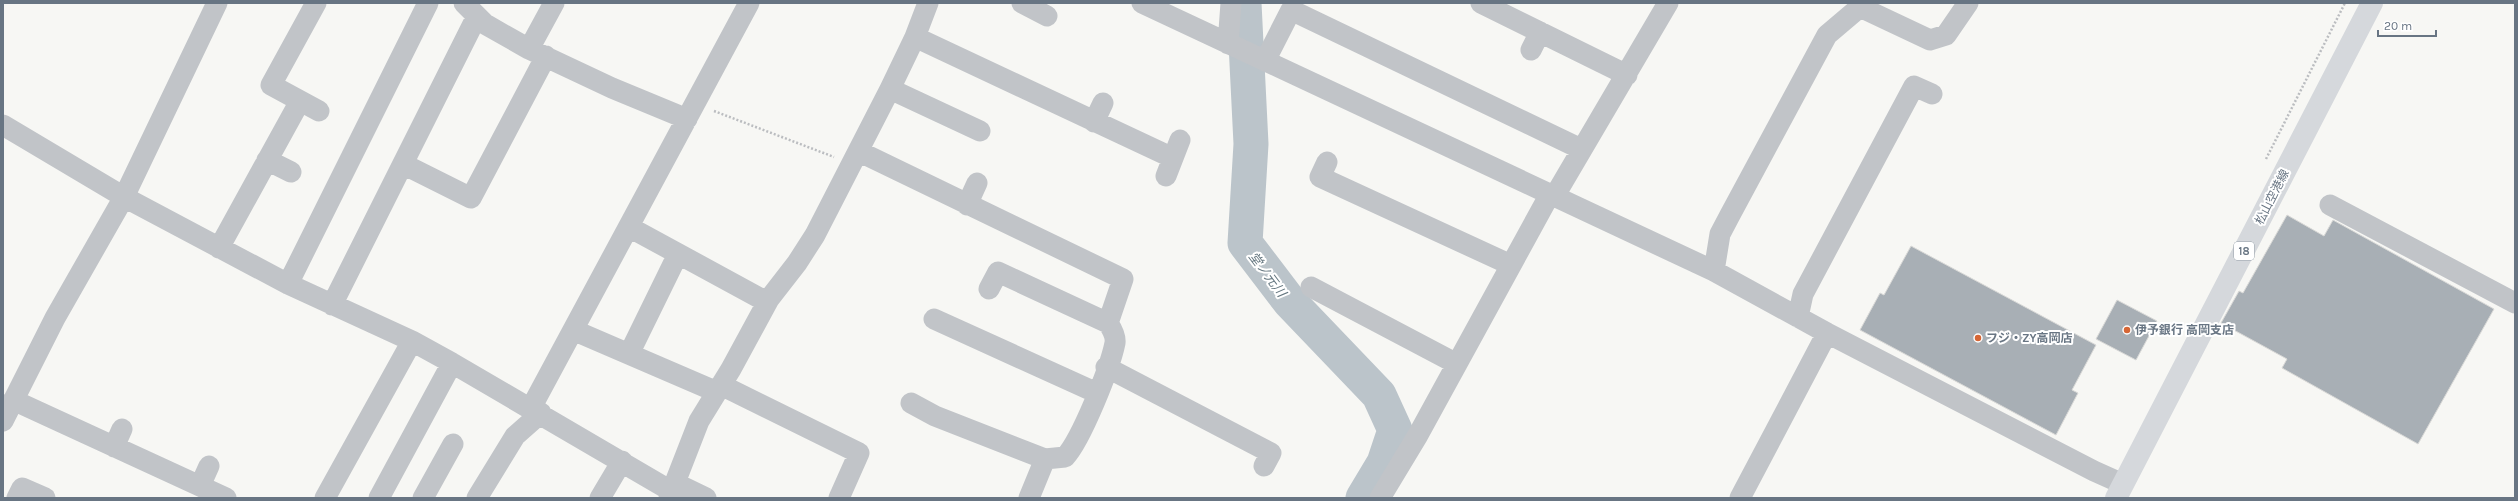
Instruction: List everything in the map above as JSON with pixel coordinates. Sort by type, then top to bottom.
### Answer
[{"type":"main road","name":"松山空港線","points":[[2119,494],[2372,3]]},
{"type":"street","points":[[3,421],[55,318],[124,197],[217,3]]},
{"type":"street","points":[[316,3],[271,85],[319,111]]},
{"type":"street","points":[[288,284],[428,3]]},
{"type":"street","points":[[403,164],[471,198],[538,53],[554,3]]},
{"type":"street","points":[[477,498],[515,436],[536,410],[573,330],[749,3]]},
{"type":"street","points":[[672,491],[699,421],[767,302],[815,235],[856,158],[916,37],[928,3]]},
{"type":"street","points":[[1022,3],[1047,16]]},
{"type":"street","points":[[1142,3],[1714,271],[1827,333],[2087,467],[2119,494]]},
{"type":"street","points":[[1228,44],[1231,3]]},
{"type":"street","points":[[1480,3],[1536,41],[1627,75]]},
{"type":"street","points":[[1380,498],[1457,364],[1511,265],[1627,75],[1668,3]]},
{"type":"street","points":[[1714,271],[1720,234],[1730,215],[1828,35],[1854,5],[1930,40],[1946,35],[1968,3]]},
{"type":"street","points":[[332,305],[403,164],[470,10],[538,53],[690,113]]},
{"type":"street","points":[[1265,61],[1291,10],[1581,149]]},
{"type":"street","points":[[916,37],[1009,91],[1094,122],[1170,167],[1180,140]]},
{"type":"street","points":[[1798,317],[1803,294],[1914,86],[1932,94]]},
{"type":"street","points":[[890,89],[980,130]]},
{"type":"street","points":[[219,248],[300,101]]},
{"type":"street","points":[[1094,122],[1103,103]]},
{"type":"street","points":[[3,125],[124,197],[219,248],[288,284],[412,341],[536,410],[672,491],[706,498]]},
{"type":"street","points":[[856,158],[967,204],[1123,279],[1108,323]]},
{"type":"street","points":[[267,160],[291,172]]},
{"type":"street","points":[[1327,162],[1320,177],[1511,265]]},
{"type":"street","points":[[967,204],[977,183]]},
{"type":"street","points":[[2330,205],[2515,303]]},
{"type":"street","points":[[629,227],[767,302]]},
{"type":"street","points":[[629,354],[678,254]]},
{"type":"street","points":[[911,402],[935,416],[1045,459],[1065,457],[1072,450],[1097,393],[1115,342],[1114,331],[1108,323],[998,272],[989,288]]},
{"type":"street","points":[[1311,287],[1457,364]]},
{"type":"street","points":[[934,319],[1097,393]]},
{"type":"street","points":[[573,330],[629,354],[719,388],[858,453],[839,498]]},
{"type":"street","points":[[1740,498],[1827,333]]},
{"type":"street","points":[[325,498],[412,341]]},
{"type":"street","points":[[379,498],[452,363]]},
{"type":"street","points":[[1106,367],[1271,453],[1264,466]]},
{"type":"street","points":[[14,400],[118,438],[200,486],[226,498]]},
{"type":"street","points":[[423,498],[453,444]]},
{"type":"street","points":[[1035,496],[1045,459]]},
{"type":"street","points":[[600,498],[622,462]]},
{"type":"street","points":[[200,486],[210,466]]},
{"type":"street","points":[[17,498],[22,488],[45,498]]},
{"type":"path","points":[[690,113],[732,117],[856,158]]},
{"type":"building","points":[[2287,215],[2324,236],[2333,220],[2494,309],[2418,444],[2282,368],[2287,359],[2221,323],[2239,291],[2243,293]]},
{"type":"building","name":"フジ・ZY高岡店","points":[[1911,246],[2096,345],[2072,390],[2078,393],[2056,435],[1860,330],[1880,293],[1884,295]]},
{"type":"building","name":"伊予銀行 高岡支店","points":[[2117,300],[2157,321],[2136,360],[2096,339]]},
{"type":"waterway","name":"堂ノ元川","points":[[1244,3],[1251,144],[1245,243],[1290,302],[1379,395],[1395,430],[1384,463],[1363,498]]},
{"type":"place","name":"伊予銀行 高岡支店","points":[[2127,330]]},
{"type":"place","name":"フジ・ZY高岡店","points":[[1978,338]]}]
